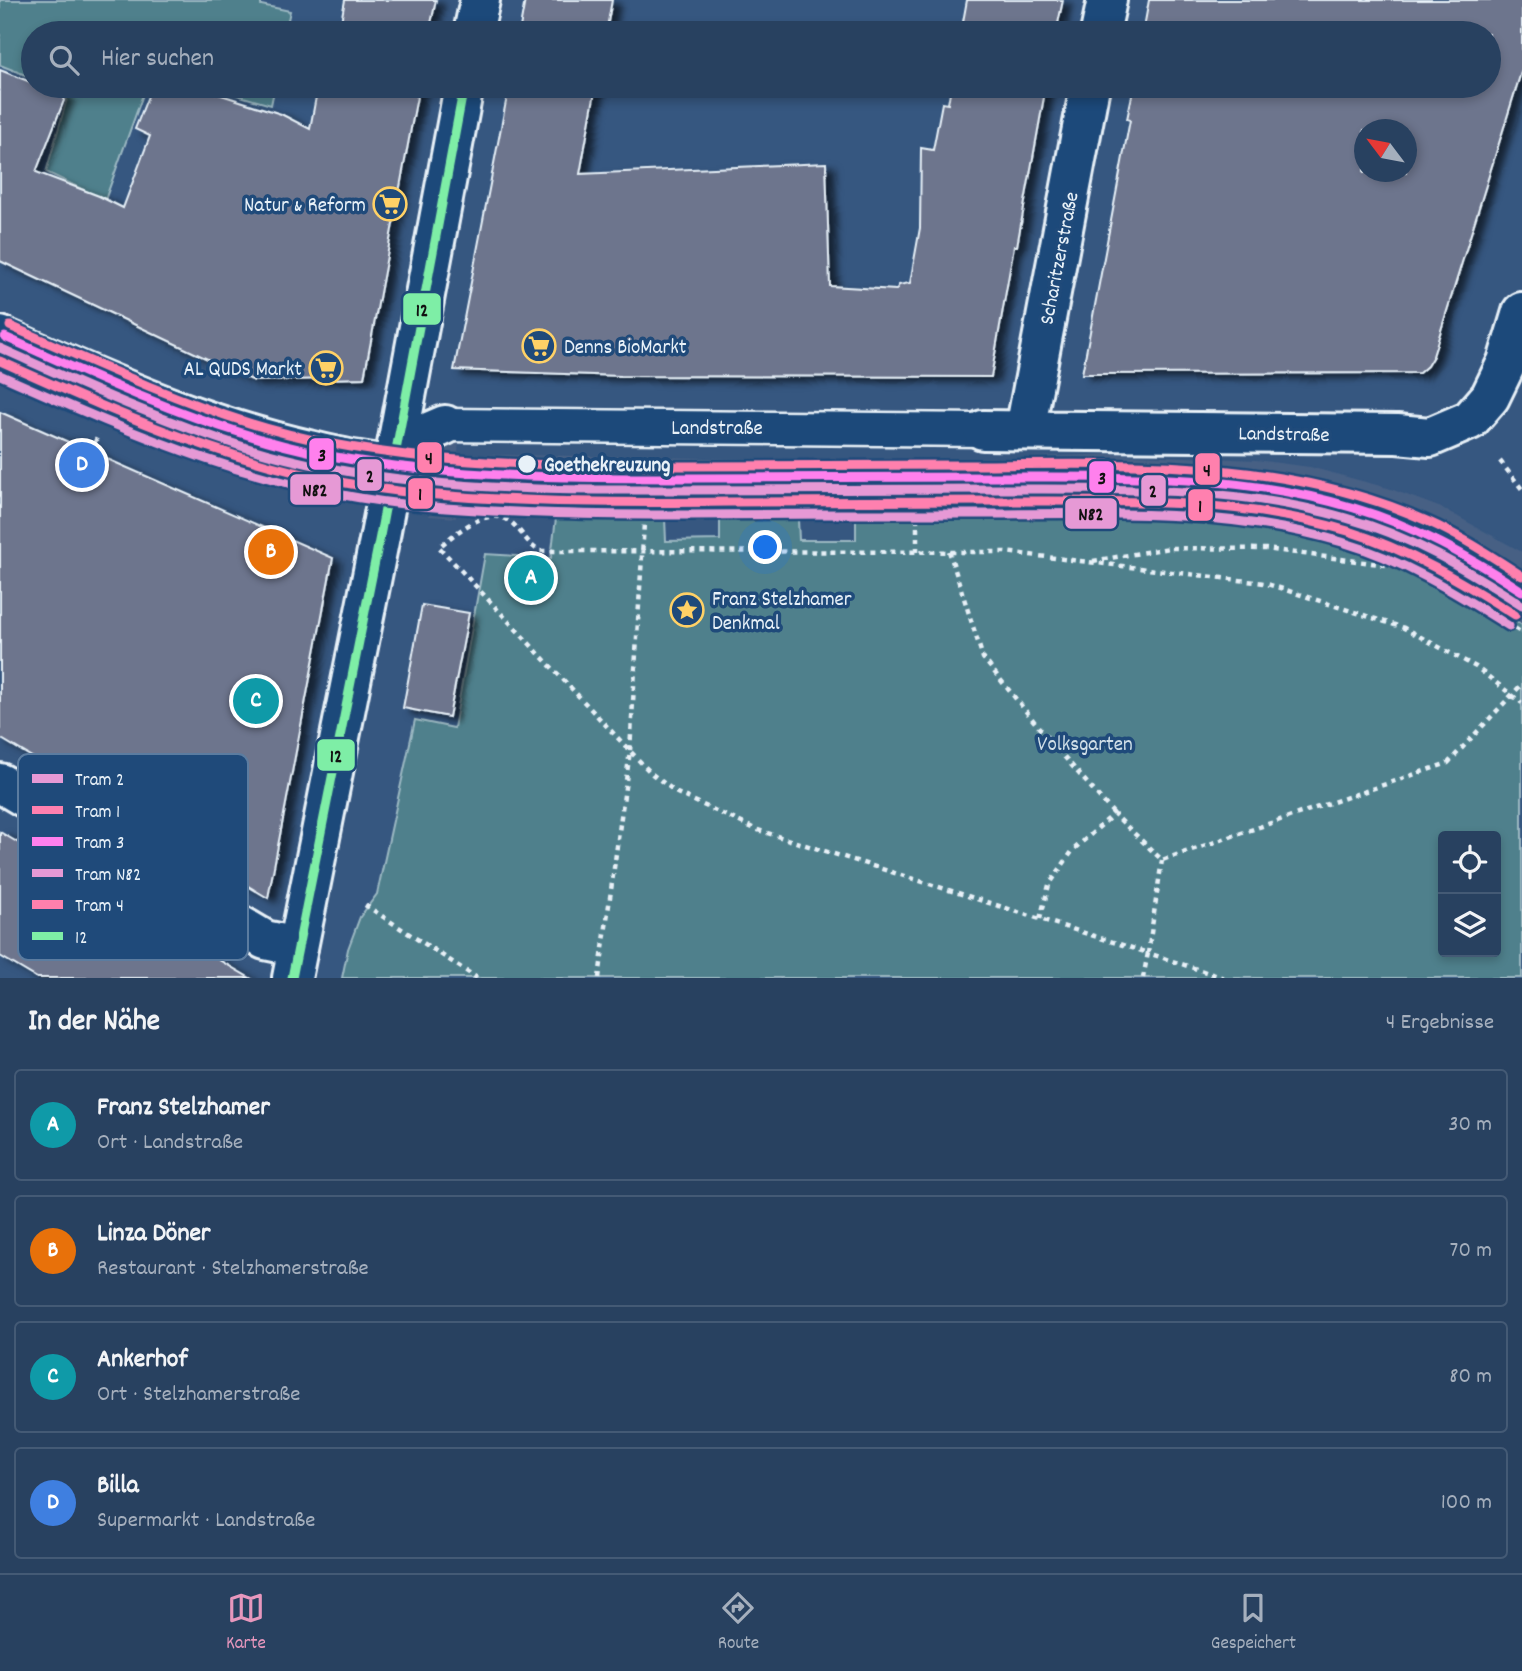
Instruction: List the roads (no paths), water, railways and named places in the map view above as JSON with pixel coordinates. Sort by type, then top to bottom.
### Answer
[{"type":"street","points":[[476,21],[480,0]]},
{"type":"street","points":[[1103,21],[1107,0]]},
{"type":"street","points":[[248,930],[295,962],[462,98]]},
{"type":"street","name":"Scharitzerstraße","points":[[1026,430],[1088,98]]},
{"type":"street","name":"Landstraße","points":[[393,465],[399,464],[431,431],[445,425],[1397,434],[1430,437],[1470,420],[1490,397],[1507,362],[1522,312]]},
{"type":"street","points":[[0,336],[158,405],[208,423],[316,452],[393,465]]},
{"type":"street","points":[[0,783],[18,794]]},
{"type":"tram line","name":"4","points":[[10,326],[128,378],[218,413],[292,435],[358,448],[457,460],[554,465],[1082,464],[1200,468],[1258,474],[1372,500],[1427,521],[1522,576]]},
{"type":"tram line","name":"3","points":[[5,337],[124,389],[214,424],[288,447],[355,460],[455,472],[555,477],[1091,477],[1224,483],[1268,488],[1377,515],[1441,543],[1522,591]]},
{"type":"tram line","name":"2","points":[[0,348],[210,436],[285,458],[351,472],[483,487],[548,489],[1089,489],[1218,495],[1304,508],[1370,525],[1437,555],[1522,605]]},
{"type":"tram line","name":"1","points":[[0,361],[156,428],[207,446],[259,463],[367,487],[463,497],[577,502],[1085,501],[1218,507],[1262,512],[1348,531],[1392,547],[1434,567],[1515,615]]},
{"type":"tram line","name":"N82","points":[[0,375],[104,420],[206,459],[258,475],[366,499],[456,509],[589,514],[1081,513],[1213,518],[1299,531],[1364,549],[1428,578],[1509,626]]},
{"type":"place","name":"Natur & Reform","points":[[390,204]]},
{"type":"place","name":"Denns BioMarkt","points":[[539,346]]},
{"type":"place","name":"AL QUDS Markt","points":[[326,368]]},
{"type":"place","name":"Goethekreuzung","points":[[527,464]]},
{"type":"place","name":"Billa","points":[[82,465]]},
{"type":"place","name":"Linza Döner","points":[[271,552]]},
{"type":"place","name":"Franz Stelzhamer","points":[[531,578]]},
{"type":"place","name":"Franz Stelzhamer Denkmal","points":[[687,610]]},
{"type":"place","name":"Ankerhof","points":[[256,701]]},
{"type":"park label","name":"Volksgarten","points":[[1085,743]]}]
